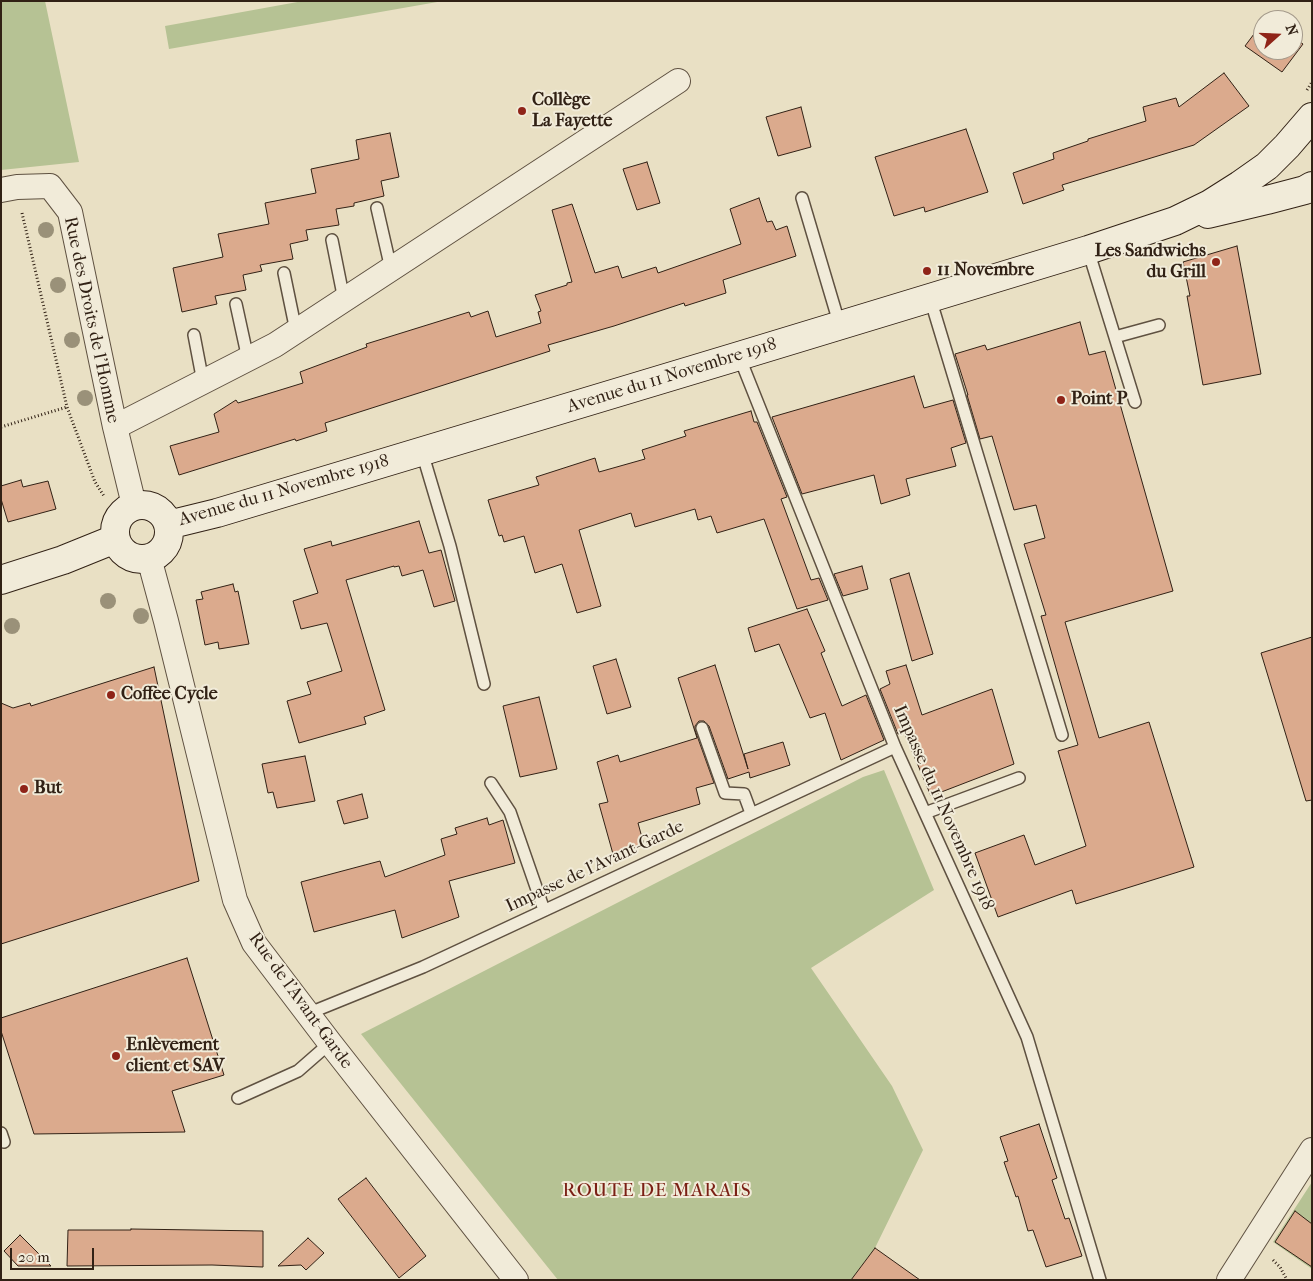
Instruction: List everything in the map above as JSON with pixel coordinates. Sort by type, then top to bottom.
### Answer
[{"type":"main road","name":"Avenue du 11 Novembre 1918","points":[[1175,221],[1210,204],[1267,166],[1312,117]]},
{"type":"main road","name":"Avenue du 11 Novembre 1918","points":[[168,525],[198,518],[840,326],[1088,250],[1175,221],[1267,200],[1305,190],[1312,186]]},
{"type":"main road","name":"Avenue du 11 Novembre 1918","points":[[122,521],[143,504],[159,510],[168,525],[168,542],[157,555],[149,558]]},
{"type":"main road","points":[[122,521],[119,547],[132,557],[140,559],[149,558]]},
{"type":"main road","points":[[1,580],[63,560],[122,521]]},
{"type":"street","points":[[115,427],[275,345],[678,81]]},
{"type":"street","name":"Rue des Droits de l'Homme","points":[[9,189],[50,186],[70,212],[115,427],[122,521]]},
{"type":"street","name":"Rue de l'Avant-Garde","points":[[149,558],[235,900],[254,943],[307,1014],[516,1280]]},
{"type":"street","points":[[1229,1280],[1312,1150]]},
{"type":"lane","points":[[802,198],[840,326]]},
{"type":"lane","points":[[377,208],[391,270]]},
{"type":"lane","points":[[332,240],[344,300]]},
{"type":"lane","points":[[1088,250],[1135,402]]},
{"type":"lane","points":[[284,273],[296,331]]},
{"type":"lane","points":[[930,298],[1062,735]]},
{"type":"lane","points":[[236,304],[248,359]]},
{"type":"lane","points":[[1115,337],[1159,325]]},
{"type":"lane","points":[[194,335],[203,382]]},
{"type":"lane","name":"Impasse du 11 Novembre 1918","points":[[739,356],[894,746],[1027,1037],[1100,1280]]},
{"type":"lane","points":[[422,451],[450,546],[484,684]]},
{"type":"lane","points":[[702,728],[724,793],[744,794],[751,813]]},
{"type":"lane","name":"Impasse de l'Avant-Garde","points":[[307,1014],[423,968],[894,746]]},
{"type":"lane","points":[[925,813],[1019,778]]},
{"type":"lane","points":[[490,783],[510,812],[544,910]]},
{"type":"lane","points":[[238,1098],[298,1071],[330,1043]]},
{"type":"path","points":[[9,189],[67,407],[95,482],[122,521]]},
{"type":"path","points":[[1,427],[67,407]]},
{"type":"green space","points":[[1,1],[45,1],[79,162],[1,170]]},
{"type":"green space","points":[[303,1],[443,1],[169,49],[165,26]]},
{"type":"green space","points":[[884,770],[934,890],[811,968],[892,1086],[923,1150],[875,1248],[851,1280],[558,1280],[361,1034],[863,777]]},
{"type":"green space","points":[[1312,1182],[1312,1269],[1273,1242]]},
{"type":"building","points":[[1253,35],[1253,52],[1245,46]]},
{"type":"building","points":[[1265,60],[1291,60],[1282,72]]},
{"type":"building","points":[[1224,73],[1249,106],[1194,145],[1062,185],[1064,190],[1023,204],[1013,173],[1054,159],[1053,153],[1088,141],[1088,139],[1146,121],[1143,107],[1176,98],[1179,107]]},
{"type":"building","points":[[801,107],[811,147],[778,156],[766,117]]},
{"type":"building","points":[[966,129],[988,192],[925,212],[924,207],[894,216],[875,157]]},
{"type":"building","points":[[390,133],[399,177],[381,181],[384,196],[354,203],[354,206],[336,209],[339,225],[306,230],[308,240],[290,244],[293,259],[260,265],[262,271],[243,275],[246,290],[215,296],[217,304],[182,312],[173,268],[223,257],[218,234],[269,224],[265,203],[316,193],[311,169],[359,159],[356,140]]},
{"type":"building","points":[[647,162],[660,203],[637,210],[623,169]]},
{"type":"building","points":[[759,198],[767,222],[772,221],[776,230],[787,226],[796,256],[723,280],[726,293],[685,306],[684,303],[548,345],[550,351],[325,423],[327,431],[179,475],[170,446],[219,432],[214,414],[236,400],[238,403],[303,383],[300,372],[367,347],[366,344],[469,312],[471,317],[488,311],[496,337],[541,323],[538,312],[541,311],[535,295],[572,282],[552,210],[572,204],[595,273],[618,266],[622,278],[656,267],[658,273],[741,244],[730,209]]},
{"type":"building","points":[[1237,246],[1261,374],[1203,385],[1187,296],[1190,296],[1183,262]]},
{"type":"building","points":[[1080,322],[1089,355],[1105,351],[1173,591],[1065,622],[1099,738],[1149,722],[1194,867],[1076,904],[1072,890],[998,917],[975,853],[1024,835],[1035,865],[1086,846],[1058,751],[1078,745],[1041,616],[1046,615],[1024,544],[1045,538],[1036,505],[1014,510],[992,436],[980,439],[955,354],[985,345],[987,350]]},
{"type":"building","points":[[914,376],[924,408],[953,400],[966,443],[951,448],[956,466],[906,479],[910,495],[881,504],[874,475],[802,494],[772,417]]},
{"type":"building","points":[[751,411],[787,497],[781,499],[811,580],[819,578],[828,600],[797,609],[764,519],[717,533],[711,516],[698,520],[695,509],[635,527],[631,513],[579,530],[601,606],[577,613],[562,564],[535,573],[524,536],[504,542],[502,535],[499,536],[488,500],[539,485],[536,477],[595,458],[599,472],[645,459],[642,450],[686,436],[684,431]]},
{"type":"building","points":[[21,480],[23,487],[48,481],[56,509],[8,522],[1,499],[1,486]]},
{"type":"building","points":[[419,521],[429,553],[441,550],[455,601],[434,607],[423,570],[402,576],[399,566],[394,566],[346,580],[385,710],[364,717],[366,724],[299,743],[287,701],[311,694],[307,682],[342,671],[327,623],[301,629],[293,601],[318,593],[304,549],[331,541],[332,546]]},
{"type":"building","points":[[862,566],[868,589],[843,596],[834,574]]},
{"type":"building","points":[[909,573],[933,654],[912,661],[890,579]]},
{"type":"building","points":[[233,584],[235,592],[238,591],[249,644],[219,649],[218,642],[205,645],[196,600],[203,599],[201,592]]},
{"type":"building","points":[[807,609],[825,651],[821,653],[842,706],[866,695],[884,740],[841,760],[825,713],[810,718],[779,644],[755,652],[748,628]]},
{"type":"building","points":[[1312,637],[1312,800],[1306,801],[1261,653]]},
{"type":"building","points":[[616,659],[631,707],[607,714],[593,666]]},
{"type":"building","points":[[715,665],[748,769],[744,754],[783,742],[790,765],[750,778],[749,772],[728,779],[709,726],[704,721],[699,721],[695,726],[695,730],[714,783],[696,788],[700,804],[638,823],[644,845],[613,854],[599,804],[608,802],[597,762],[618,755],[620,762],[697,738],[678,678]]},
{"type":"building","points":[[906,665],[922,715],[992,689],[1014,764],[931,796],[904,732],[898,734],[880,689],[890,684],[886,671]]},
{"type":"building","points":[[154,667],[199,881],[1,944],[1,703],[13,708],[30,703],[31,706]]},
{"type":"building","points":[[539,697],[557,769],[520,777],[503,706]]},
{"type":"building","points":[[305,756],[315,801],[277,808],[273,792],[268,793],[262,764]]},
{"type":"building","points":[[362,794],[368,818],[344,824],[337,801]]},
{"type":"building","points":[[487,818],[489,825],[503,820],[515,863],[449,881],[459,917],[402,938],[395,910],[314,932],[301,882],[380,861],[385,877],[445,855],[441,839],[457,834],[455,828]]},
{"type":"building","points":[[187,958],[224,1075],[172,1091],[185,1132],[34,1134],[1,1031],[1,1018]]},
{"type":"building","points":[[1039,1124],[1057,1178],[1052,1180],[1065,1219],[1069,1218],[1082,1256],[1046,1267],[1033,1230],[1028,1231],[1018,1196],[1016,1197],[1004,1162],[1008,1161],[1000,1137]]},
{"type":"building","points":[[366,1178],[426,1256],[399,1278],[338,1199]]},
{"type":"building","points":[[1295,1211],[1312,1224],[1312,1267],[1275,1242]]},
{"type":"building","points":[[68,1230],[263,1231],[263,1267],[212,1265],[67,1266]]},
{"type":"building","points":[[20,1235],[51,1266],[18,1266],[4,1251]]},
{"type":"building","points":[[308,1238],[324,1253],[306,1270],[301,1265],[278,1266]]},
{"type":"building","points":[[875,1248],[920,1280],[851,1280]]},
{"type":"place","name":"Collège La Fayette","points":[[522,111]]},
{"type":"place","name":"Les Sandwichs du Grill","points":[[1216,262]]},
{"type":"place","name":"11 Novembre","points":[[927,271]]},
{"type":"place","name":"Point P","points":[[1061,400]]},
{"type":"place","name":"Coffee Cycle","points":[[111,695]]},
{"type":"place","name":"But","points":[[24,789]]},
{"type":"place","name":"Enlèvement client et SAV","points":[[116,1056]]},
{"type":"district","name":"ROUTE DE MARAIS","points":[[657,1191]]}]
